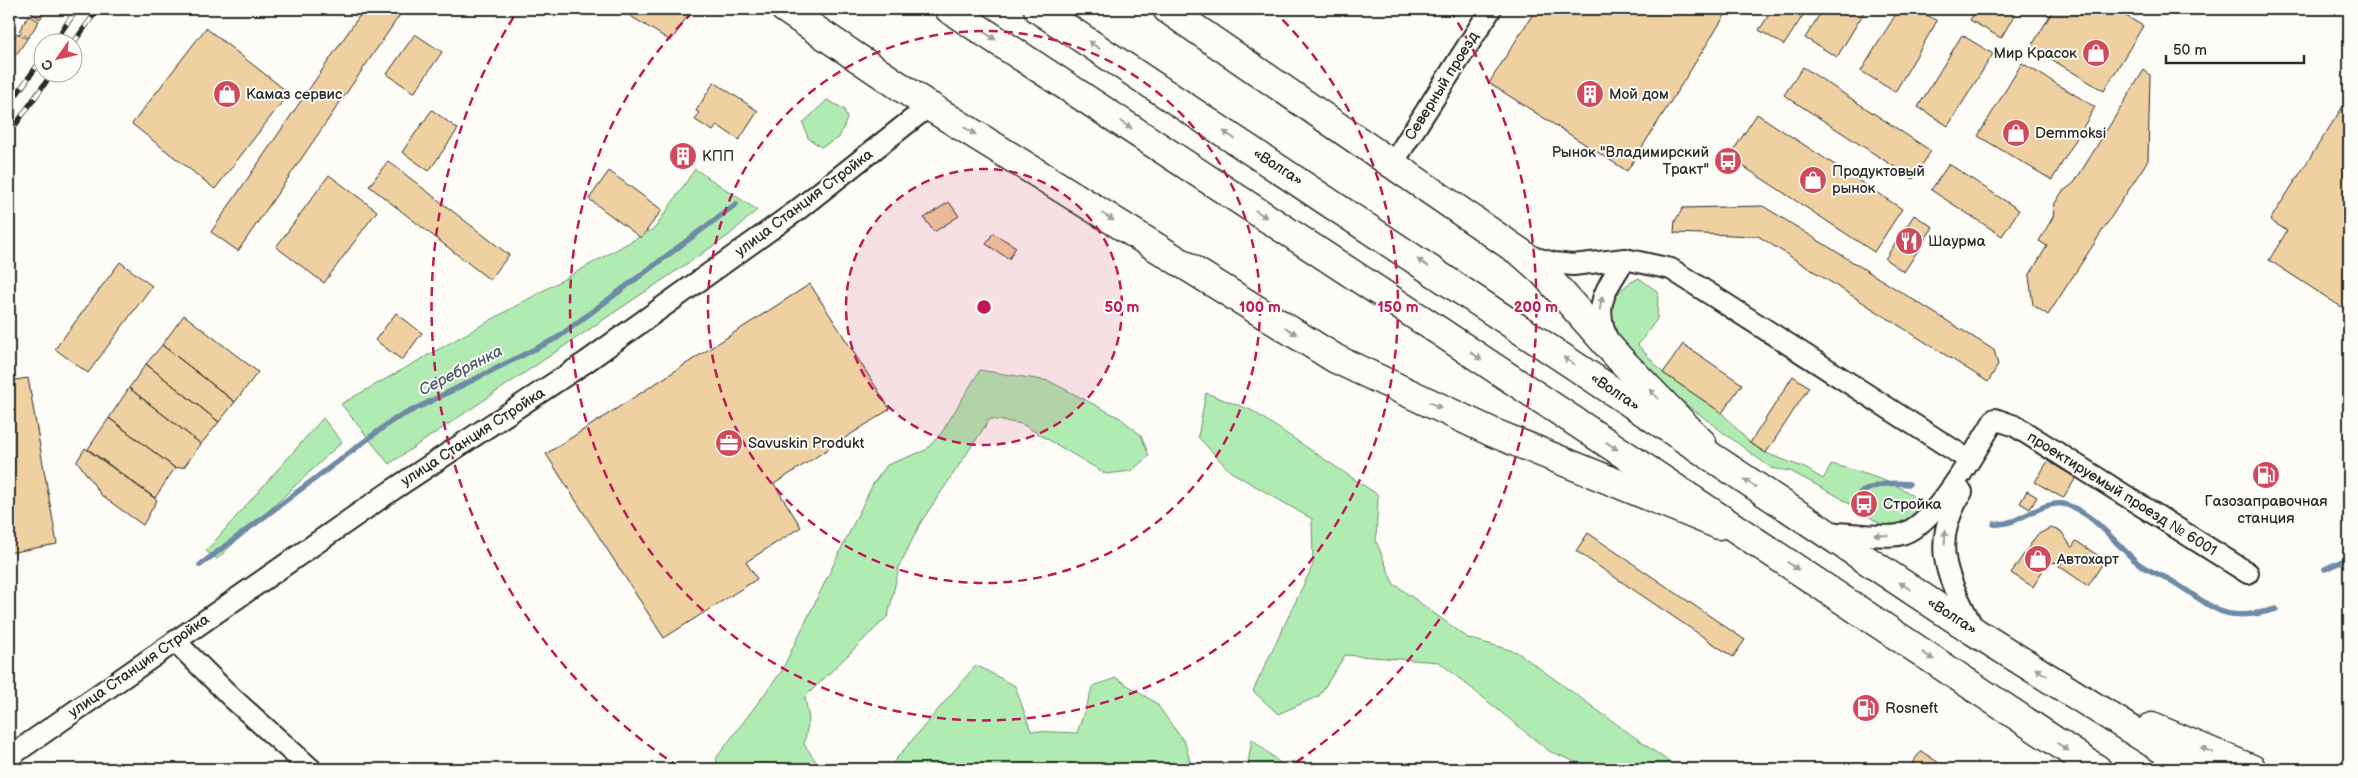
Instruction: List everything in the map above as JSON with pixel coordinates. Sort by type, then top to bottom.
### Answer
[{"type":"main road","points":[[785,9],[929,106],[1336,359],[1494,433],[1752,539]]},
{"type":"main road","points":[[949,9],[2097,769]]},
{"type":"main road","name":"«Волга»","points":[[1038,9],[1464,290],[1975,632],[2194,769]]},
{"type":"main road","points":[[1167,9],[1524,255],[1543,272],[1611,349],[1725,466]]},
{"type":"main road","points":[[2082,698],[2252,769]]},
{"type":"street","name":"Северный проезд","points":[[1393,163],[1491,9]]},
{"type":"street","name":"улица Станция Стройка","points":[[9,757],[391,491],[609,346],[795,212],[929,106]]},
{"type":"street","points":[[1524,255],[1554,263],[1573,265],[1625,259],[1670,269],[1968,460]]},
{"type":"street","points":[[1611,349],[1602,328],[1599,307],[1604,292],[1625,259]]},
{"type":"street","points":[[1824,532],[1898,536],[1914,527],[1940,505],[1968,460],[2001,421]]},
{"type":"street","points":[[1975,632],[1948,576],[1944,548],[1945,530],[1950,511],[2001,421]]},
{"type":"street","name":"проектируемый проезд № 6001","points":[[2001,421],[2248,573]]},
{"type":"street","points":[[175,641],[230,696],[311,769]]},
{"type":"green space","points":[[827,100],[844,109],[847,119],[839,138],[821,147],[808,138],[803,123]]},
{"type":"green space","points":[[695,169],[757,210],[728,236],[389,464],[341,404],[655,228]]},
{"type":"green space","points":[[1639,278],[1658,292],[1657,319],[1638,345],[1663,373],[1722,413],[1750,443],[1766,453],[1805,468],[1823,479],[1832,464],[1903,489],[1912,495],[1916,501],[1916,517],[1903,526],[1882,525],[1839,497],[1790,471],[1771,468],[1646,372],[1628,352],[1615,332],[1610,312],[1617,294]]},
{"type":"green space","points":[[980,370],[1049,381],[1120,418],[1141,435],[1149,456],[1131,471],[1106,474],[1022,424],[990,419],[921,522],[899,567],[888,616],[805,697],[809,719],[804,744],[821,769],[716,769],[717,757],[781,672],[873,484],[887,465],[926,450],[942,432]]},
{"type":"green space","points":[[1206,393],[1251,410],[1378,495],[1376,541],[1393,583],[1468,638],[1517,652],[1676,767],[1670,769],[1593,769],[1549,751],[1439,662],[1345,655],[1319,696],[1278,714],[1253,691],[1313,565],[1312,519],[1231,472],[1198,437]]},
{"type":"green space","points":[[323,418],[342,442],[217,559],[206,551]]},
{"type":"green space","points":[[976,665],[1015,686],[1031,731],[1077,733],[1093,686],[1116,678],[1156,703],[1185,743],[1192,769],[897,769],[891,765]]},
{"type":"green space","points":[[1252,739],[1287,769],[1247,769]]},
{"type":"building","points":[[33,9],[47,9],[40,19],[31,13]]},
{"type":"building","points":[[364,9],[404,9],[238,251],[211,232]]},
{"type":"building","points":[[619,9],[692,9],[671,41]]},
{"type":"building","name":"Мой дом","points":[[1536,9],[1729,9],[1627,171],[1489,83]]},
{"type":"building","points":[[1773,9],[1807,9],[1784,45],[1759,30]]},
{"type":"building","points":[[1823,9],[1866,9],[1837,57],[1805,38]]},
{"type":"building","points":[[1899,9],[1917,9],[1937,21],[1895,92],[1861,71]]},
{"type":"building","points":[[1977,9],[2018,9],[2001,38],[1970,20]]},
{"type":"building","points":[[2054,9],[2114,9],[2143,26],[2104,91],[2031,47]]},
{"type":"building","points":[[29,15],[39,21],[28,38],[19,31]]},
{"type":"building","points":[[206,28],[289,93],[215,189],[132,124]]},
{"type":"building","points":[[17,33],[27,39],[16,55],[9,51],[9,46]]},
{"type":"building","points":[[415,34],[442,52],[414,93],[387,74]]},
{"type":"building","points":[[1962,35],[1993,54],[1948,126],[1918,107]]},
{"type":"building","points":[[9,53],[15,57],[9,67]]},
{"type":"building","points":[[2022,63],[2095,107],[2052,180],[1978,136]]},
{"type":"building","points":[[1803,67],[1931,151],[1913,179],[1784,95]]},
{"type":"building","points":[[2144,70],[2150,75],[2148,160],[2048,315],[2033,305],[2029,276],[2047,246],[2039,241],[2053,217],[2055,203],[2062,192],[2074,183]]},
{"type":"building","points":[[714,82],[758,111],[739,140],[717,125],[713,131],[695,120],[699,113],[696,111]]},
{"type":"building","points":[[2349,97],[2349,312],[2269,260],[2287,231],[2270,220]]},
{"type":"building","points":[[432,110],[458,129],[429,171],[402,152]]},
{"type":"building","points":[[1757,114],[1902,209],[1874,252],[1729,157]]},
{"type":"building","name":"КПП","points":[[682,147],[692,153],[684,165],[675,158]]},
{"type":"building","points":[[388,161],[509,255],[490,280],[369,186]]},
{"type":"building","points":[[1949,164],[2019,210],[2002,236],[1931,190]]},
{"type":"building","points":[[609,171],[662,210],[641,238],[589,199]]},
{"type":"building","points":[[329,175],[377,211],[324,283],[276,247]]},
{"type":"building","points":[[949,202],[959,216],[934,232],[924,218]]},
{"type":"building","points":[[1763,206],[1994,350],[1998,365],[1988,382],[1758,236],[1674,233],[1675,221],[1683,208]]},
{"type":"building","points":[[1914,215],[1933,227],[1904,272],[1885,259]]},
{"type":"building","points":[[993,233],[1016,247],[1009,259],[986,244]]},
{"type":"building","points":[[120,262],[152,286],[88,373],[55,349]]},
{"type":"building","points":[[810,284],[890,409],[774,484],[801,527],[746,562],[757,579],[664,638],[546,454]]},
{"type":"building","points":[[396,313],[422,333],[402,360],[375,340]]},
{"type":"building","points":[[184,315],[258,372],[235,402],[162,345]]},
{"type":"building","points":[[1683,344],[1742,384],[1722,413],[1663,373]]},
{"type":"building","points":[[162,345],[235,402],[219,422],[146,364]]},
{"type":"building","points":[[146,364],[219,422],[201,444],[129,388]]},
{"type":"building","points":[[1793,376],[1809,387],[1766,453],[1750,443]]},
{"type":"building","points":[[28,378],[57,544],[9,553],[9,381]]},
{"type":"building","points":[[129,388],[201,444],[184,467],[175,468],[109,418]]},
{"type":"building","points":[[109,418],[175,468],[155,498],[88,449]]},
{"type":"building","points":[[85,448],[157,500],[143,525],[102,496],[77,461]]},
{"type":"building","points":[[2048,461],[2076,478],[2063,498],[2035,482]]},
{"type":"building","points":[[2027,491],[2037,497],[2030,509],[2020,503]]},
{"type":"building","points":[[2050,528],[2061,531],[2072,548],[2076,541],[2105,560],[2088,586],[2059,566],[2062,562],[2047,563],[2033,587],[2011,573],[2037,535]]},
{"type":"building","points":[[1588,533],[1745,640],[1733,657],[1576,551]]},
{"type":"building","points":[[1921,751],[1948,769],[1908,769]]},
{"type":"waterway","name":"Серебрянка","points":[[200,565],[393,420],[557,338],[736,204]]},
{"type":"waterway","name":"Серебрянка","points":[[1860,493],[1883,484],[1909,484]]},
{"type":"waterway","name":"Серебрянка","points":[[1994,524],[2012,521],[2049,505],[2067,505],[2096,523],[2142,566],[2170,580],[2211,607],[2231,614],[2243,615],[2276,609]]},
{"type":"waterway","name":"Серебрянка","points":[[2325,569],[2349,558]]},
{"type":"railway","points":[[61,32],[77,9]]},
{"type":"railway","points":[[81,32],[98,9]]},
{"type":"railway","points":[[9,105],[32,73]]},
{"type":"railway","points":[[9,134],[46,82]]},
{"type":"place","name":"Мир Красок","points":[[2096,53]]},
{"type":"place","name":"Камаз сервис","points":[[227,94]]},
{"type":"place","name":"Мой дом","points":[[1590,94]]},
{"type":"place","name":"Demmoksi","points":[[2016,133]]},
{"type":"place","name":"КПП","points":[[683,156]]},
{"type":"place","name":"Рынок \"Владимирский Тракт\"","points":[[1728,161]]},
{"type":"place","name":"Продуктовый рынок","points":[[1813,180]]},
{"type":"place","name":"Шаурма","points":[[1909,241]]},
{"type":"place","name":"Savuskin Produkt","points":[[729,443]]},
{"type":"place","name":"Газозаправочная станция","points":[[2266,475]]},
{"type":"place","name":"Стройка","points":[[1864,504]]},
{"type":"place","name":"Автохарт","points":[[2038,559]]},
{"type":"place","name":"Rosneft","points":[[1866,708]]}]
